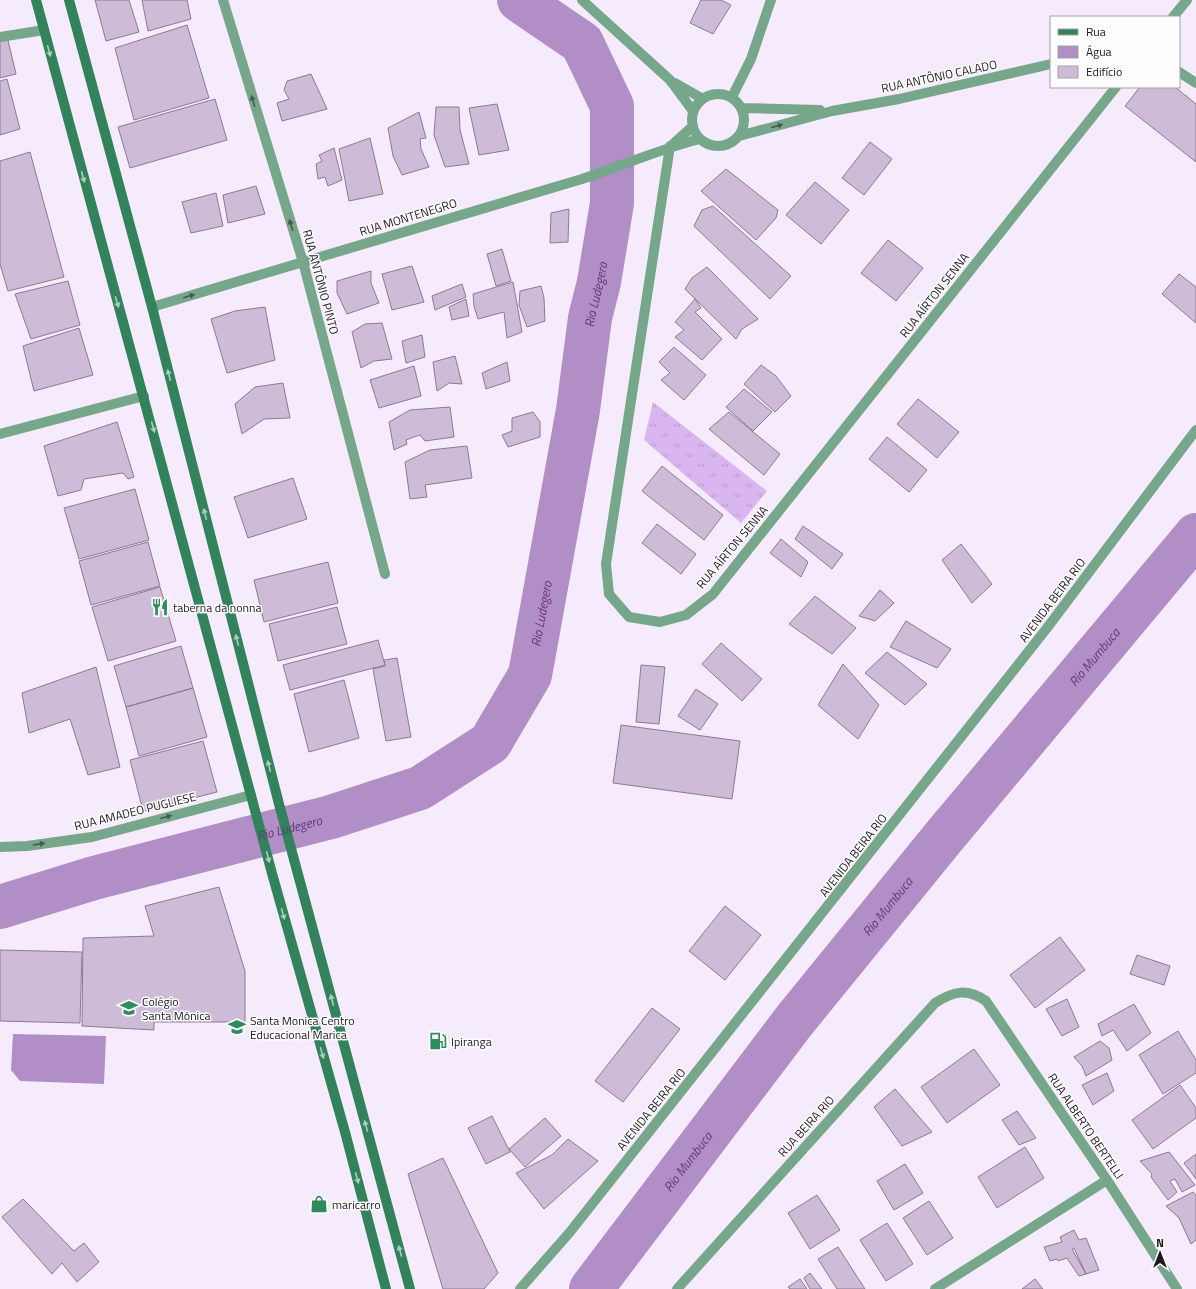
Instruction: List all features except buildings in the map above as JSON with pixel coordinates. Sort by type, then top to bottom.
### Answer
[{"type":"main road","points":[[36,0],[112,287],[144,396],[273,877],[345,1132],[386,1289]]},
{"type":"main road","points":[[69,0],[152,307],[279,804],[410,1289]]},
{"type":"street","name":"RUA ANTÔNIO PINTO","points":[[223,0],[303,262],[384,574]]},
{"type":"street","points":[[582,0],[670,80],[694,111]]},
{"type":"street","points":[[732,97],[751,59],[771,0]]},
{"type":"street","points":[[1174,16],[1187,0]]},
{"type":"street","points":[[0,36],[44,30]]},
{"type":"street","name":"RUA ANTÔNIO CALADO","points":[[739,136],[832,111],[899,100],[1050,64]]},
{"type":"street","points":[[1180,73],[1196,83]]},
{"type":"street","points":[[670,80],[703,99]]},
{"type":"street","name":"RUA AÍRTON SENNA","points":[[670,146],[606,564],[610,594],[629,617],[660,622],[686,615],[713,594],[1115,88]]},
{"type":"street","points":[[717,94],[732,97],[742,108],[744,122],[739,136],[728,145],[713,146],[700,139],[693,126],[694,111],[703,99],[717,94]]},
{"type":"street","name":"RUA ANTÔNIO CALADO","points":[[742,108],[832,111]]},
{"type":"street","name":"RUA MONTENEGRO","points":[[670,146],[693,126]]},
{"type":"street","name":"RUA MONTENEGRO","points":[[152,307],[582,179],[635,161],[670,146],[700,139]]},
{"type":"street","points":[[0,434],[144,396]]},
{"type":"street","name":"AVENIDA BEIRA RIO","points":[[520,1289],[575,1226],[878,845],[1047,628],[1196,430]]},
{"type":"street","name":"RUA AMADEO PUGLIESE","points":[[0,847],[27,846],[92,837],[251,795]]},
{"type":"street","name":"RUA ALBERTO BERTELLI","points":[[962,992],[974,993],[986,1001],[1107,1180],[1177,1289]]},
{"type":"street","name":"RUA BEIRA RIO","points":[[677,1289],[935,1003],[946,996],[962,992]]},
{"type":"street","points":[[935,1289],[1107,1180]]},
{"type":"green space","points":[[653,402],[767,491],[741,523],[644,440]]},
{"type":"water","points":[[13,1034],[106,1036],[104,1084],[20,1081],[11,1070]]},
{"type":"waterway","name":"Rio Ludegero","points":[[0,907],[94,878],[331,817],[420,788],[490,743],[530,675],[578,410],[590,318],[599,282],[612,203],[612,106],[582,43],[519,0]]},
{"type":"waterway","name":"Rio Mumbuca","points":[[591,1289],[794,1021],[942,839],[1196,535]]},
{"type":"place","name":"taberna da nonna","points":[[160,607]]},
{"type":"place","name":"Colégio Santa Mônica","points":[[129,1008]]},
{"type":"place","name":"Santa Monica Centro Educacional Marica","points":[[237,1027]]},
{"type":"place","name":"Ipiranga","points":[[438,1041]]},
{"type":"place","name":"maricarro","points":[[319,1204]]}]
